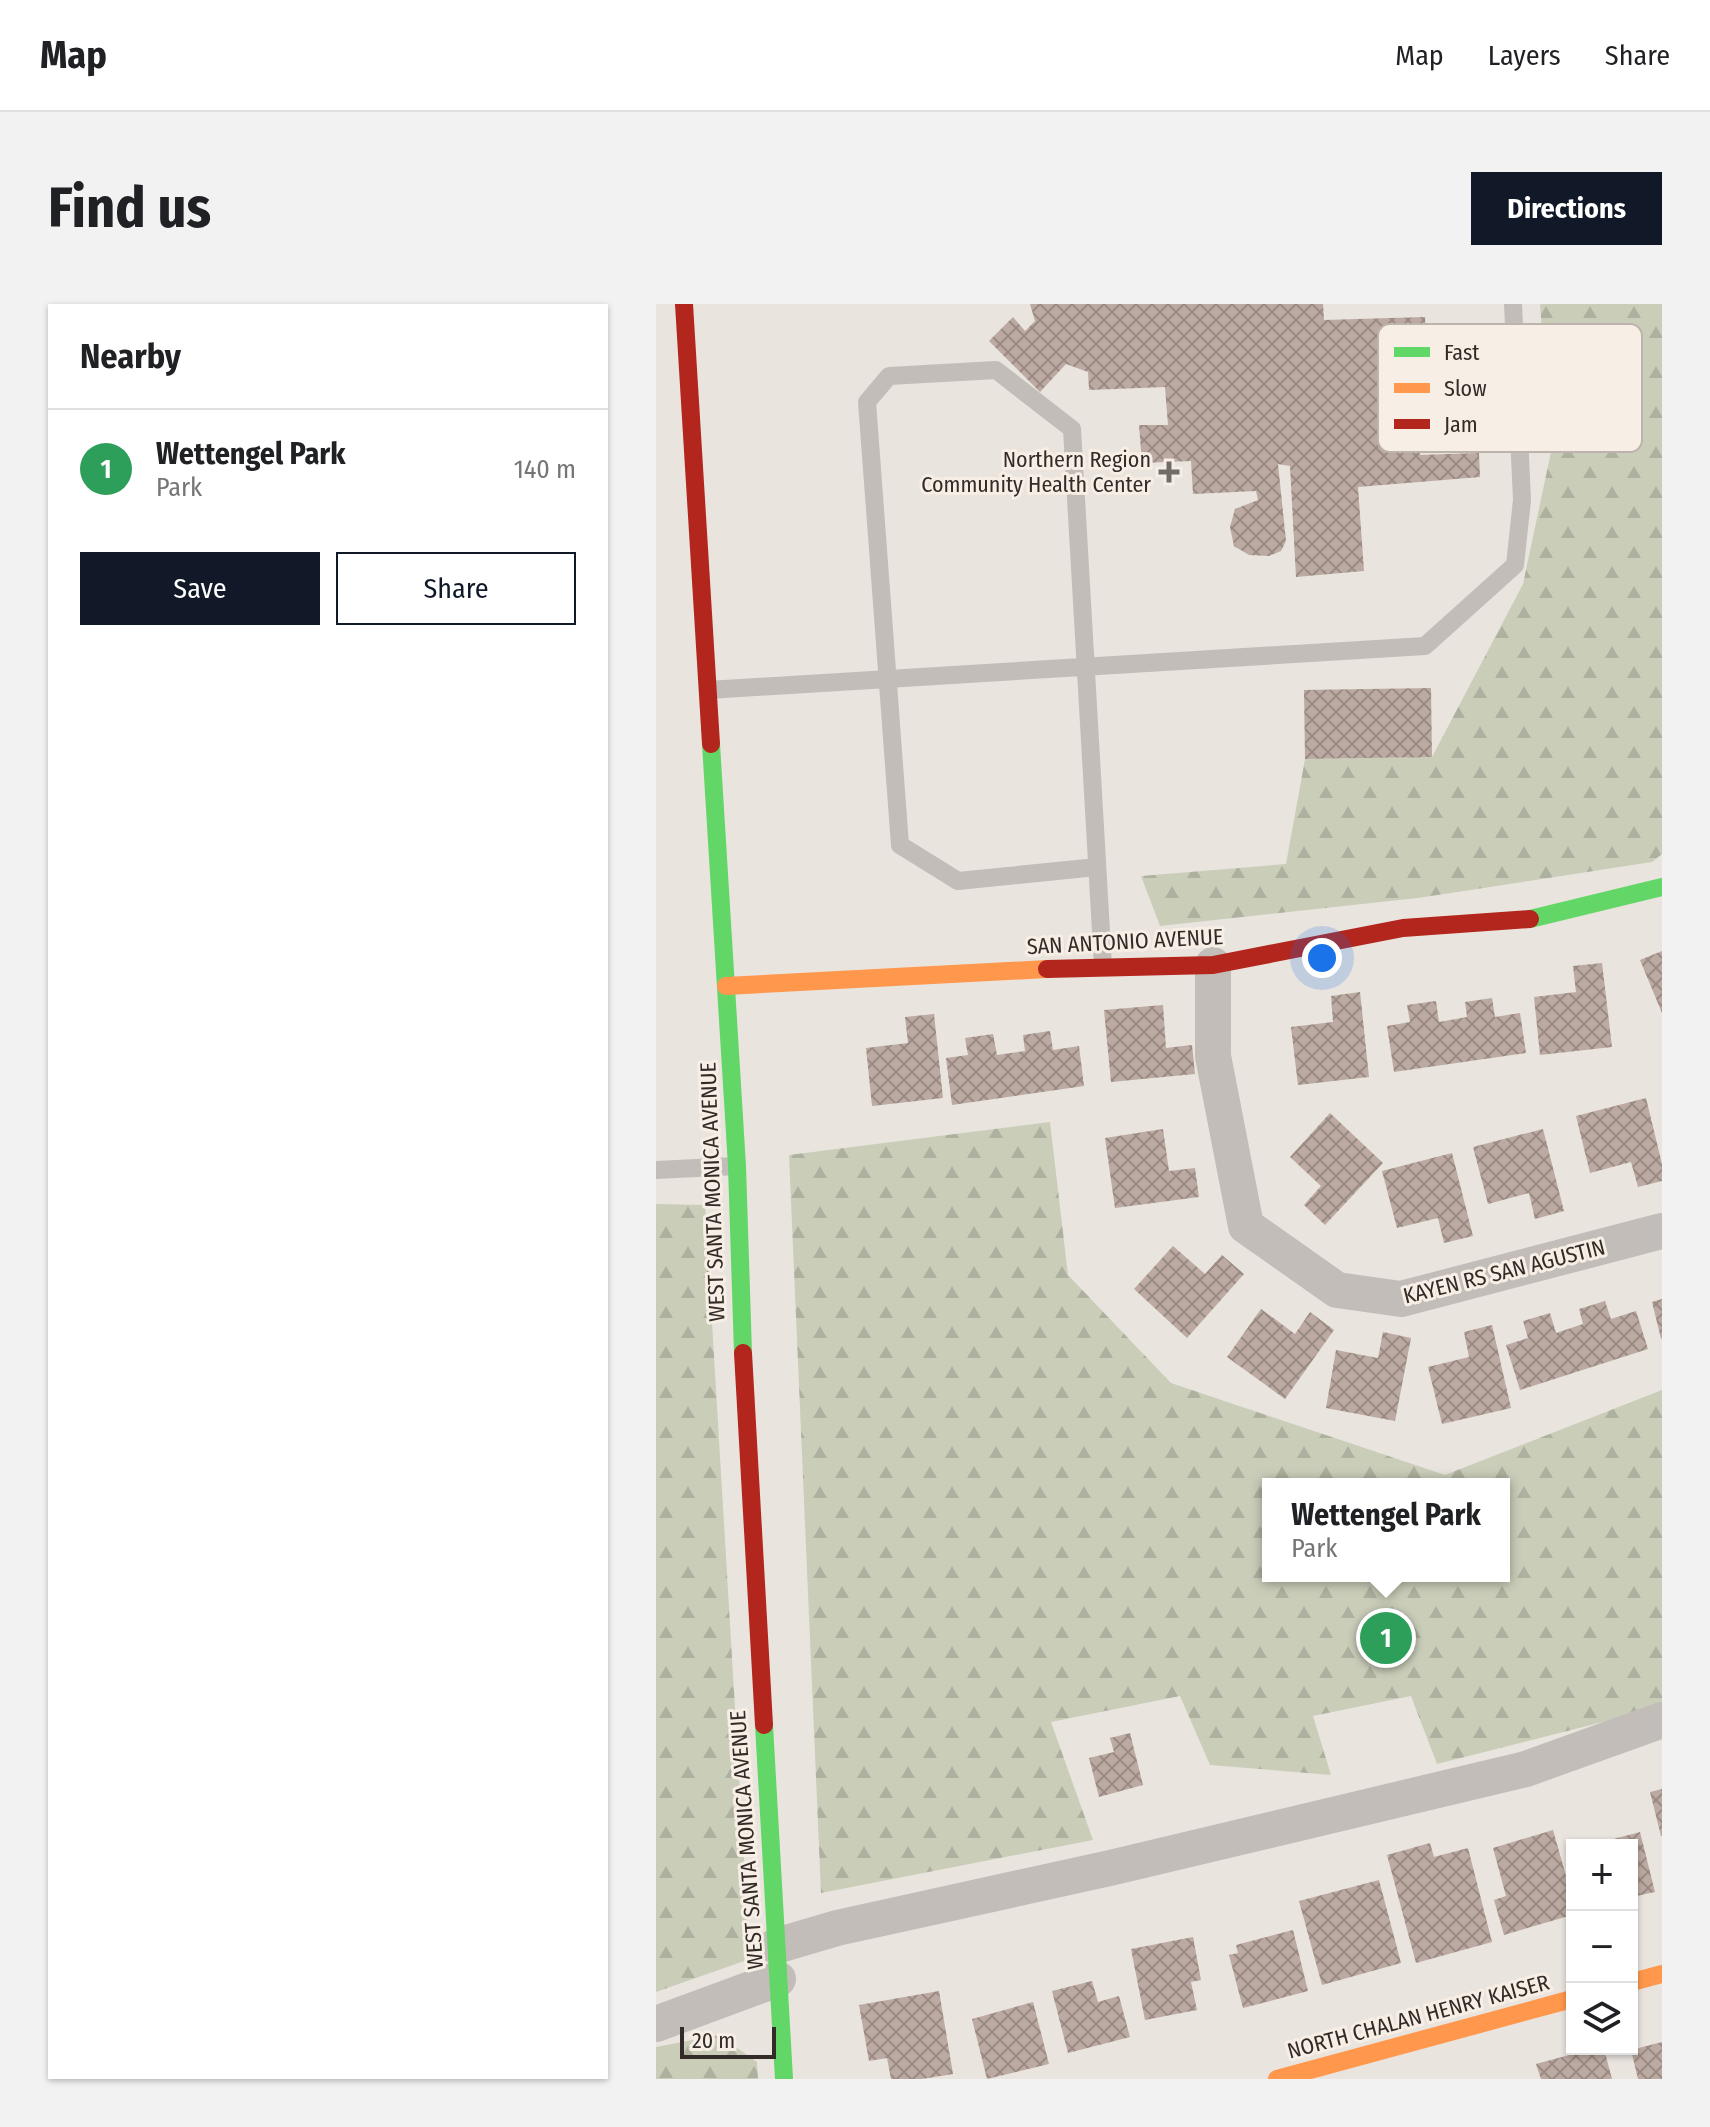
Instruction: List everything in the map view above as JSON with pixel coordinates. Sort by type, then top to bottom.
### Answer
[{"type":"main road","name":"WEST SANTA MONICA AVENUE","points":[[684,304],[737,1166],[744,1388],[784,2079]]},
{"type":"main road","name":"SAN ANTONIO AVENUE","points":[[726,986],[1103,966],[1213,965],[1403,928],[1531,919],[1662,887]]},
{"type":"main road","points":[[1638,1980],[1662,1974]]},
{"type":"main road","name":"NORTH CHALAN HENRY KAISER","points":[[1277,2079],[1566,2001]]},
{"type":"street","name":"KAYEN RS SAN AGUSTIN","points":[[1213,965],[1213,1056],[1246,1226],[1337,1290],[1401,1299],[1662,1231]]},
{"type":"street","points":[[656,2024],[837,1928],[1526,1769],[1662,1720]]},
{"type":"lane","points":[[1513,304],[1514,324]]},
{"type":"lane","points":[[1097,867],[958,881],[900,845],[867,402],[889,376],[996,370],[1072,429],[1103,966]]},
{"type":"lane","points":[[708,690],[1425,646],[1515,565],[1522,500],[1520,452]]},
{"type":"lane","points":[[656,1170],[737,1166]]},
{"type":"green space","points":[[1540,304],[1662,304],[1662,854],[1652,862],[1418,898],[1160,926],[1141,876],[1286,864],[1305,759],[1432,757],[1523,584],[1551,452],[1642,452],[1642,324],[1541,324]]},
{"type":"green space","points":[[1050,1122],[1068,1275],[1171,1383],[1445,1475],[1662,1390],[1662,1707],[1437,1764],[1411,1696],[1313,1716],[1331,1775],[1210,1765],[1180,1696],[1051,1722],[1093,1840],[821,1893],[789,1155]]},
{"type":"green space","points":[[656,1204],[705,1205],[750,1959],[656,1992]]},
{"type":"green space","points":[[719,2035],[757,2062],[758,2079],[656,2079],[656,2047]]},
{"type":"building","points":[[1030,304],[1323,304],[1324,320],[1425,317],[1425,324],[1378,324],[1378,452],[1420,452],[1420,455],[1479,453],[1480,477],[1358,487],[1364,571],[1296,577],[1290,466],[1278,464],[1286,541],[1281,551],[1269,556],[1249,555],[1234,546],[1230,527],[1235,509],[1258,500],[1256,491],[1193,494],[1191,461],[1142,463],[1139,425],[1168,425],[1165,387],[1089,390],[1088,372],[1066,364],[1040,392],[989,341],[1013,317],[1025,331],[1035,321]]},
{"type":"building","points":[[1431,688],[1432,757],[1305,759],[1304,690]]},
{"type":"building","points":[[1662,951],[1662,1013],[1640,960]]},
{"type":"building","points":[[1602,963],[1612,1047],[1540,1055],[1534,997],[1576,992],[1573,966]]},
{"type":"building","points":[[1360,992],[1369,1077],[1298,1085],[1291,1027],[1333,1022],[1331,996]]},
{"type":"building","points":[[1492,998],[1495,1017],[1520,1013],[1526,1053],[1394,1072],[1387,1026],[1410,1022],[1407,1005],[1436,1001],[1439,1022],[1467,1017],[1465,1002]]},
{"type":"building","points":[[1163,1005],[1166,1048],[1192,1045],[1195,1074],[1111,1082],[1104,1010]]},
{"type":"building","points":[[934,1014],[943,1098],[872,1106],[866,1048],[908,1043],[905,1017]]},
{"type":"building","points":[[1050,1031],[1053,1050],[1079,1046],[1084,1086],[952,1105],[946,1058],[968,1055],[965,1038],[993,1034],[997,1055],[1025,1051],[1023,1035]]},
{"type":"building","points":[[1646,1098],[1662,1164],[1662,1181],[1638,1187],[1631,1162],[1590,1173],[1576,1116]]},
{"type":"building","points":[[1330,1113],[1383,1163],[1325,1225],[1304,1205],[1321,1186],[1290,1157]]},
{"type":"building","points":[[1163,1129],[1169,1171],[1195,1168],[1199,1197],[1115,1208],[1105,1138]]},
{"type":"building","points":[[1543,1129],[1564,1211],[1535,1219],[1529,1193],[1488,1204],[1473,1147]]},
{"type":"building","points":[[1452,1153],[1473,1236],[1444,1243],[1438,1218],[1397,1228],[1382,1171]]},
{"type":"building","points":[[1173,1246],[1205,1274],[1222,1255],[1244,1274],[1187,1338],[1134,1289]]},
{"type":"building","points":[[1662,1299],[1662,1338],[1661,1339],[1652,1302]]},
{"type":"building","points":[[1605,1301],[1611,1319],[1636,1311],[1648,1349],[1520,1390],[1506,1345],[1528,1338],[1523,1321],[1550,1313],[1556,1333],[1583,1324],[1579,1309]]},
{"type":"building","points":[[1261,1309],[1295,1334],[1310,1312],[1334,1330],[1285,1399],[1227,1357]]},
{"type":"building","points":[[1492,1325],[1511,1408],[1442,1424],[1428,1367],[1469,1357],[1464,1332]]},
{"type":"building","points":[[1383,1332],[1411,1338],[1395,1421],[1326,1408],[1336,1350],[1378,1358]]},
{"type":"building","points":[[1130,1733],[1143,1785],[1099,1797],[1089,1758],[1114,1752],[1110,1738]]},
{"type":"building","points":[[1662,1789],[1662,1836],[1661,1836],[1650,1792]]},
{"type":"building","points":[[1553,1830],[1566,1876],[1566,1917],[1504,1935],[1494,1900],[1506,1896],[1493,1848]]},
{"type":"building","points":[[1640,1832],[1655,1892],[1638,1896],[1638,1839],[1614,1839]]},
{"type":"building","points":[[1430,1843],[1434,1857],[1468,1848],[1492,1942],[1416,1963],[1387,1855]]},
{"type":"building","points":[[1379,1880],[1401,1963],[1322,1985],[1299,1901]]},
{"type":"building","points":[[1293,1930],[1308,1991],[1243,2008],[1229,1955],[1238,1953],[1236,1945]]},
{"type":"building","points":[[1193,1937],[1201,1980],[1191,1982],[1197,2010],[1145,2020],[1131,1949]]},
{"type":"building","points":[[1092,1981],[1098,2002],[1119,1996],[1130,2037],[1068,2053],[1052,1991]]},
{"type":"building","points":[[939,1991],[953,2074],[922,2079],[891,2079],[887,2058],[869,2061],[859,2005]]},
{"type":"building","points":[[1033,2002],[1049,2064],[987,2079],[972,2019]]},
{"type":"building","points":[[1662,2042],[1662,2079],[1638,2079],[1632,2055],[1638,2055],[1638,2048]]},
{"type":"building","points":[[1569,2055],[1606,2055],[1612,2079],[1541,2079],[1536,2064]]},
{"type":"traffic: fast","points":[[711,744],[737,1166],[743,1353]]},
{"type":"traffic: fast","points":[[1530,919],[1662,887]]},
{"type":"traffic: fast","points":[[764,1725],[784,2079]]},
{"type":"traffic: slow","points":[[726,986],[1047,969]]},
{"type":"traffic: slow","points":[[1638,1980],[1662,1974]]},
{"type":"traffic: slow","points":[[1277,2079],[1566,2001]]},
{"type":"traffic: jam","points":[[684,304],[711,744]]},
{"type":"traffic: jam","points":[[1047,969],[1213,965],[1403,928],[1530,919]]},
{"type":"traffic: jam","points":[[743,1353],[764,1725]]},
{"type":"place","name":"Northern Region Community Health Center","points":[[1169,472]]},
{"type":"place","name":"Wettengel Park","points":[[1386,1638]]}]
